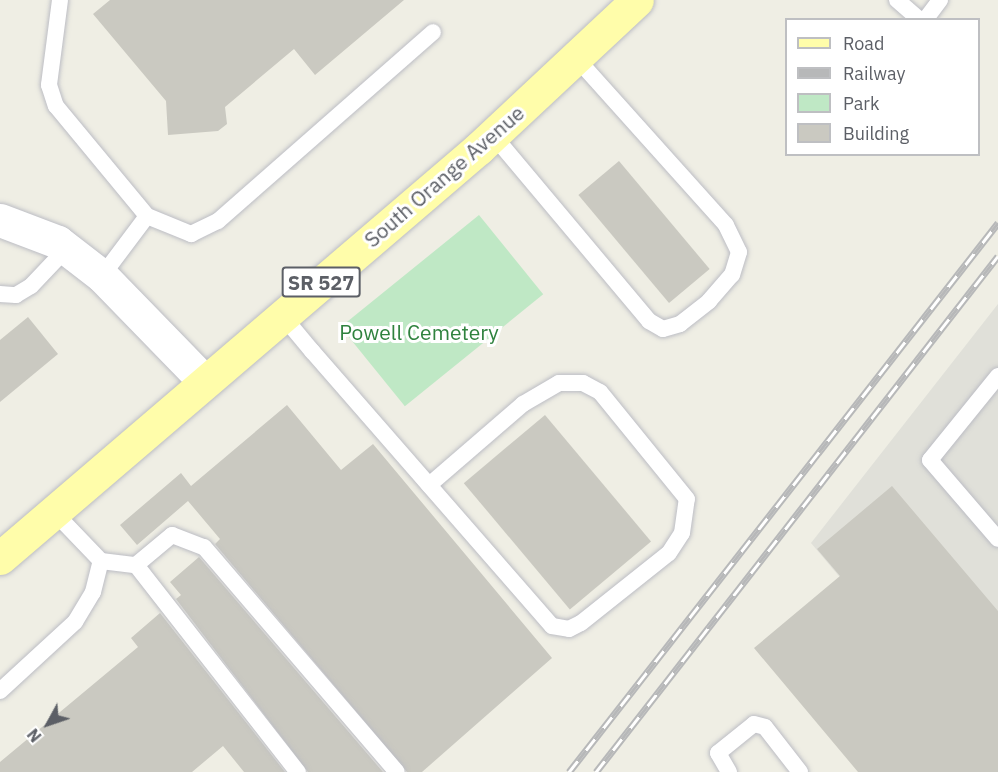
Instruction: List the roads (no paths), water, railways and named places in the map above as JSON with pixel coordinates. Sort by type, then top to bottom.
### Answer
[{"type":"main road","name":"South Orange Avenue","points":[[0,558],[493,135],[637,0]]},
{"type":"street","points":[[0,220],[22,224],[66,249],[102,276],[204,381]]},
{"type":"lane","points":[[60,0],[51,97],[147,216],[177,232],[202,231],[434,32]]},
{"type":"lane","points":[[897,0],[918,18]]},
{"type":"lane","points":[[926,18],[940,0]]},
{"type":"lane","points":[[493,135],[649,321],[663,329],[680,324],[709,301],[732,275],[739,252],[726,225],[576,58]]},
{"type":"lane","points":[[102,276],[147,216]]},
{"type":"lane","points":[[0,294],[16,295],[31,286],[66,249]]},
{"type":"lane","points":[[282,315],[429,485],[552,626],[569,629],[669,553],[682,533],[687,499],[600,392],[583,383],[559,383],[523,404],[429,485]]},
{"type":"lane","points":[[998,376],[930,460],[998,539]]},
{"type":"lane","points":[[53,511],[101,561],[136,565],[298,772]]},
{"type":"lane","points":[[136,565],[172,535],[204,547],[397,772]]},
{"type":"lane","points":[[0,691],[75,622],[93,592],[101,561]]},
{"type":"lane","points":[[729,772],[718,753],[754,724],[765,727],[800,772]]},
{"type":"railway","points":[[569,772],[998,223]]},
{"type":"railway","points":[[596,772],[998,256]]},
{"type":"park label","name":"Powell Cemetery","points":[[419,332]]}]
